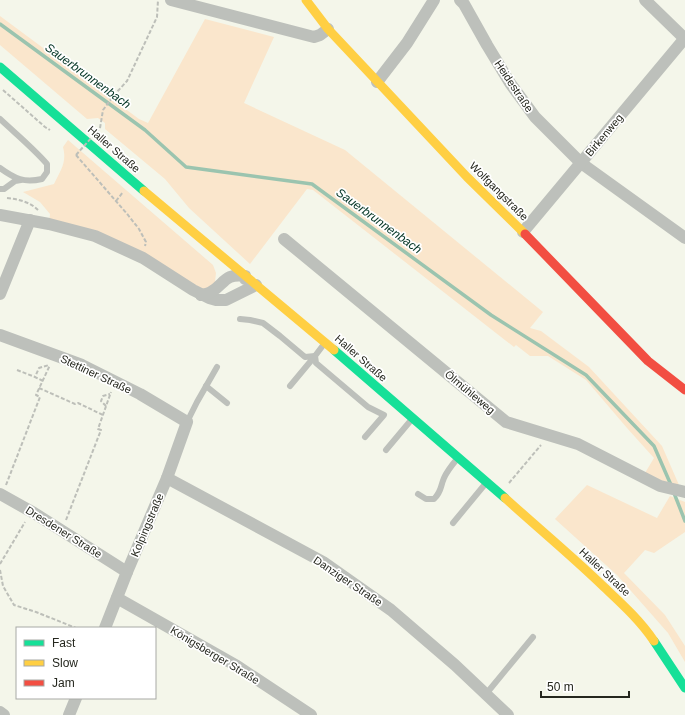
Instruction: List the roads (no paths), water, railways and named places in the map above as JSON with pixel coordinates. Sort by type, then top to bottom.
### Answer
[{"type":"main road","name":"Wolfgangstraße","points":[[306,0],[328,29],[467,177],[648,361],[685,390]]},
{"type":"main road","name":"Haller Straße","points":[[0,67],[159,204],[325,342],[389,409],[412,418],[500,493],[587,571],[625,607],[648,632],[685,688]]},
{"type":"street","points":[[171,0],[314,37],[320,35],[328,29]]},
{"type":"street","points":[[377,82],[407,43],[434,0]]},
{"type":"street","name":"Heidestraße","points":[[460,0],[464,4],[487,45],[514,88],[535,117],[581,163],[685,238]]},
{"type":"street","points":[[645,0],[685,38]]},
{"type":"street","name":"Birkenweg","points":[[522,232],[685,38]]},
{"type":"street","points":[[0,215],[49,224],[95,236],[142,258],[201,295],[216,300],[226,300],[256,285]]},
{"type":"street","points":[[0,294],[30,220]]},
{"type":"street","name":"Ölmühleweg","points":[[284,239],[506,422],[578,444],[660,486],[685,492]]},
{"type":"street","points":[[219,286],[222,269],[221,256]]},
{"type":"street","points":[[201,295],[209,293],[233,276],[245,276],[245,283],[234,297]]},
{"type":"street","name":"Stettiner Straße","points":[[0,335],[52,360],[82,366],[140,394],[187,422]]},
{"type":"street","name":"Kolpingstraße","points":[[105,627],[167,478],[187,422]]},
{"type":"street","name":"Danziger Straße","points":[[167,478],[323,562],[390,610],[455,665],[508,715]]},
{"type":"street","name":"Dresdener Straße","points":[[1,495],[31,511],[127,572]]},
{"type":"street","name":"Königsberger Straße","points":[[117,598],[238,666],[311,715]]},
{"type":"street","points":[[69,715],[76,699]]},
{"type":"street","points":[[0,712],[4,715]]},
{"type":"lane","points":[[0,119],[18,137],[38,153],[47,164],[47,172],[42,179],[32,181],[15,181],[4,189],[0,189]]},
{"type":"lane","points":[[0,168],[8,174],[21,180]]},
{"type":"lane","points":[[240,320],[250,320],[263,323],[305,357],[315,356]]},
{"type":"lane","points":[[290,386],[325,342]]},
{"type":"lane","points":[[315,356],[316,362],[322,368],[368,407],[389,409]]},
{"type":"lane","points":[[187,422],[217,367]]},
{"type":"lane","points":[[206,386],[226,403]]},
{"type":"lane","points":[[365,437],[389,409]]},
{"type":"lane","points":[[386,450],[412,418]]},
{"type":"lane","points":[[418,494],[426,499],[434,499],[439,494],[448,470],[458,457]]},
{"type":"lane","points":[[452,523],[487,482]]},
{"type":"lane","points":[[486,694],[533,637]]},
{"type":"waterway","name":"Sauerbrunnenbach","points":[[0,24],[145,130],[186,167],[312,184],[491,315],[586,375],[654,446],[671,485]]},
{"type":"waterway","name":"Sauerbrunnenbach","points":[[674,493],[685,521]]}]
